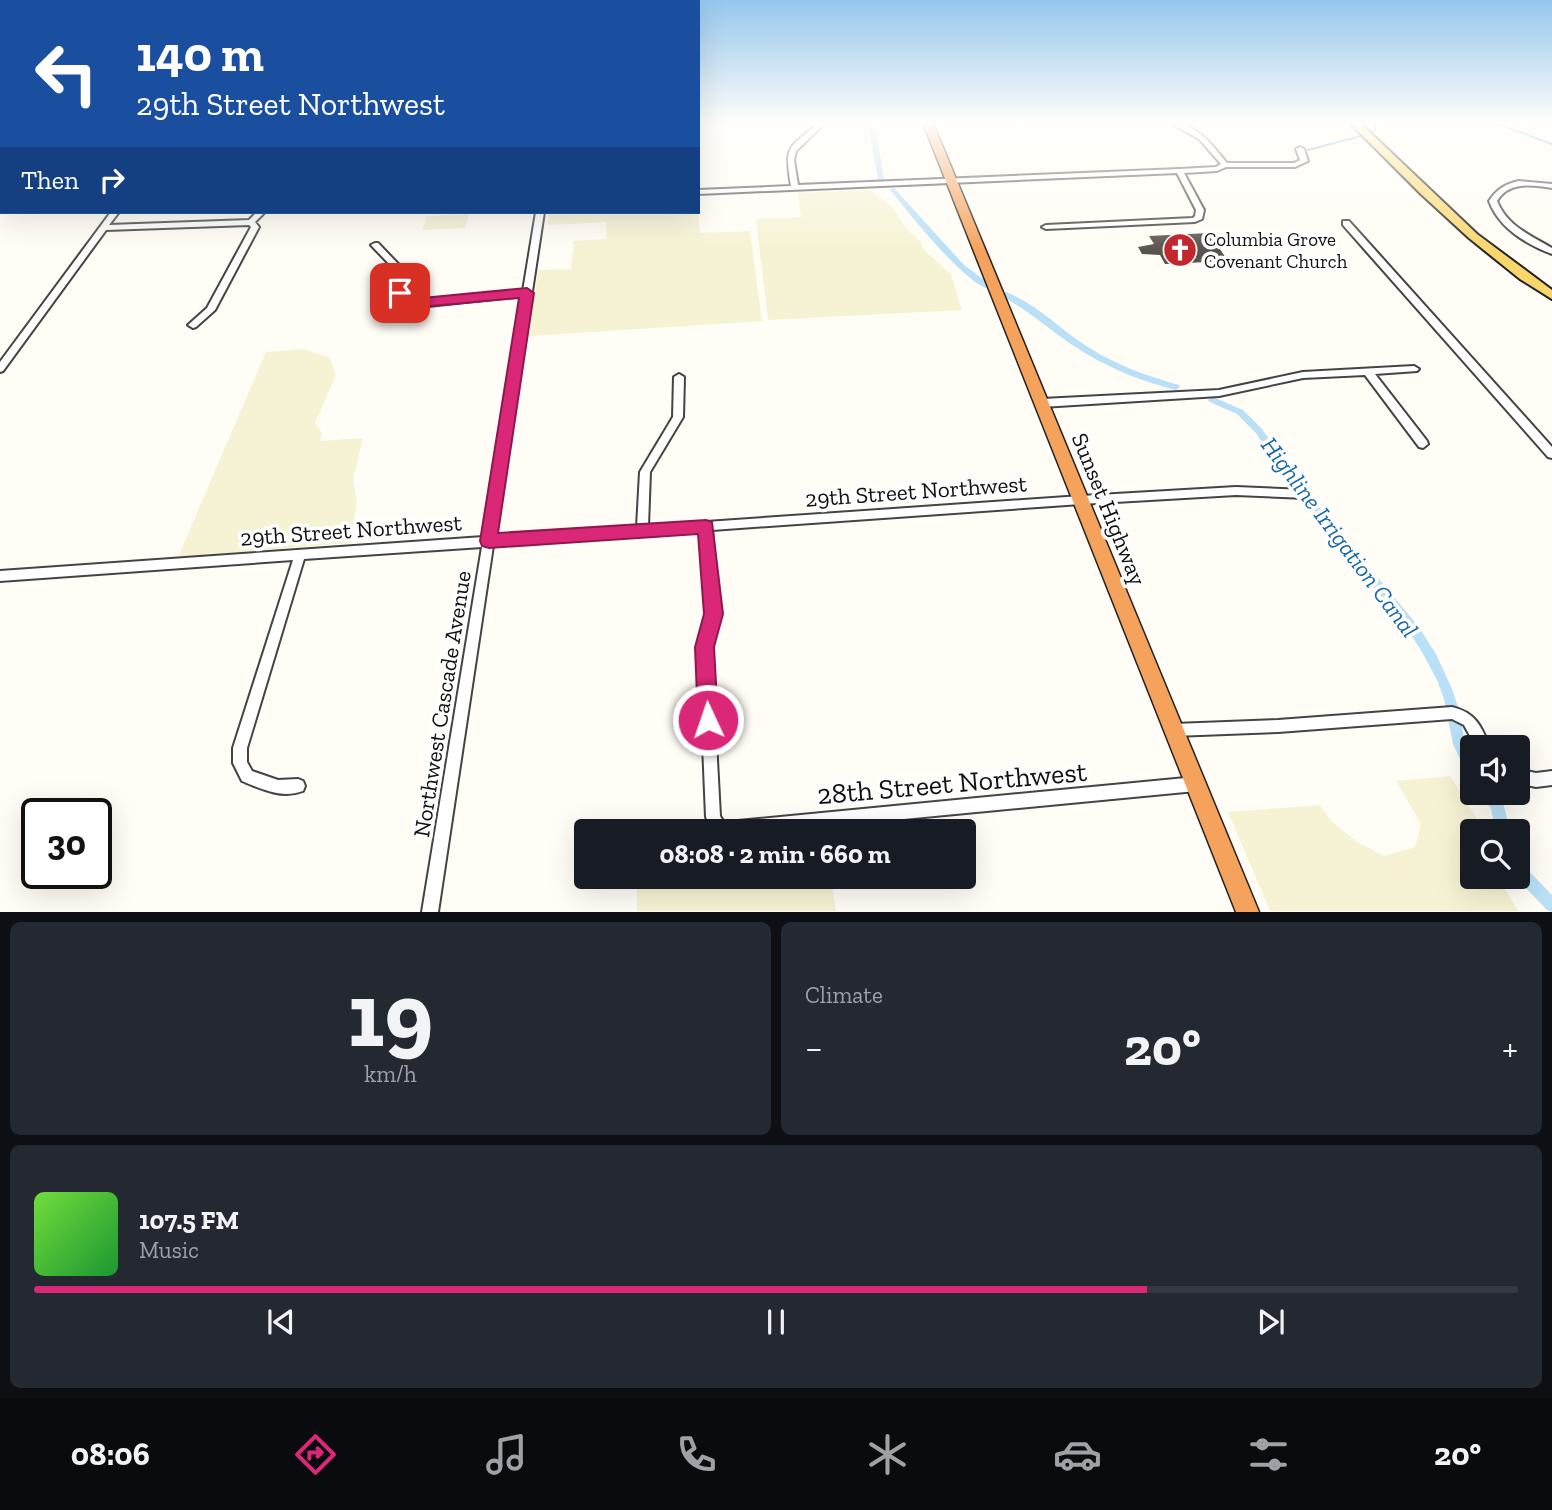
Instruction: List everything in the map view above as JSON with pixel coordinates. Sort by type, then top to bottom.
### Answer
[{"type":"highway","name":"Sunset Highway","points":[[945,166],[1248,912]]},
{"type":"main road","points":[[1398,166],[1459,225],[1502,260],[1552,295]]},
{"type":"street","points":[[791,166],[795,188]]},
{"type":"street","points":[[700,192],[1179,171],[1216,169],[1224,166]]},
{"type":"street","points":[[1046,227],[1195,220],[1199,217],[1200,210],[1179,171]]},
{"type":"street","points":[[1552,186],[1526,183],[1507,187],[1500,190],[1493,201],[1495,209],[1507,224],[1552,251]]},
{"type":"street","points":[[0,369],[114,214]]},
{"type":"street","points":[[103,228],[251,222],[259,214]]},
{"type":"street","name":"Northwest Cascade Avenue","points":[[430,912],[540,214]]},
{"type":"street","points":[[193,325],[211,310],[254,227],[251,222]]},
{"type":"street","points":[[1346,223],[1552,454]]},
{"type":"street","points":[[375,245],[397,267],[400,296],[404,302],[419,304],[527,293]]},
{"type":"street","points":[[1042,403],[1219,393],[1303,375],[1414,369]]},
{"type":"street","points":[[1368,372],[1423,443]]},
{"type":"street","points":[[642,531],[645,472],[678,416],[679,377]]},
{"type":"street","name":"29th Street Northwest","points":[[0,576],[1081,500],[1236,491],[1306,494]]},
{"type":"street","name":"28th Street Northwest","points":[[706,526],[714,614],[705,647],[715,824],[727,829],[752,827],[1196,784]]},
{"type":"street","points":[[298,786],[278,787],[247,776],[240,763],[240,748],[300,555]]},
{"type":"street","points":[[1174,730],[1278,726],[1452,713],[1464,715],[1476,735]]},
{"type":"street","points":[[1530,779],[1552,778]]},
{"type":"shaded area","points":[[870,190],[892,207],[906,228],[920,241],[924,250],[951,274],[962,310],[768,320],[756,219],[801,217],[798,193]]},
{"type":"shaded area","points":[[469,214],[465,228],[422,230],[427,216]]},
{"type":"shaded area","points":[[549,214],[698,214],[700,233],[750,231],[762,321],[529,336],[538,270],[571,269],[574,241],[606,239],[606,222],[548,225]]},
{"type":"shaded area","points":[[304,349],[330,358],[336,375],[315,423],[322,433],[320,441],[363,438],[353,480],[357,501],[350,543],[178,557],[266,352]]},
{"type":"shaded area","points":[[1450,776],[1460,792],[1460,805],[1468,805],[1477,819],[1460,819],[1460,889],[1505,889],[1518,911],[1270,911],[1228,812],[1320,805],[1332,822],[1356,841],[1384,856],[1415,847],[1421,824],[1396,781]]},
{"type":"shaded area","points":[[637,889],[833,889],[836,911],[637,911]]},
{"type":"building","name":"Columbia Grove Covenant Church","points":[[1209,233],[1228,261],[1165,264],[1160,255],[1142,254],[1138,247],[1154,244],[1149,236]]},
{"type":"waterway","name":"Highline Irrigation Canal","points":[[879,166],[881,179]]},
{"type":"waterway","name":"Highline Irrigation Canal","points":[[893,190],[961,267],[988,287]]},
{"type":"waterway","name":"Highline Irrigation Canal","points":[[1006,295],[1097,356],[1129,372],[1176,387]]},
{"type":"waterway","name":"Highline Irrigation Canal","points":[[1213,400],[1240,412],[1259,431],[1296,487],[1408,621],[1442,678],[1450,699],[1460,747]]},
{"type":"waterway","name":"Highline Irrigation Canal","points":[[1496,805],[1500,819]]},
{"type":"waterway","name":"Highline Irrigation Canal","points":[[1530,882],[1552,905]]},
{"type":"place","name":"Columbia Grove Covenant Church","points":[[1180,250]]},
{"type":"route","points":[[400,293],[404,302],[419,304],[527,293],[489,541],[706,526],[714,614],[705,647],[708,720]]}]
